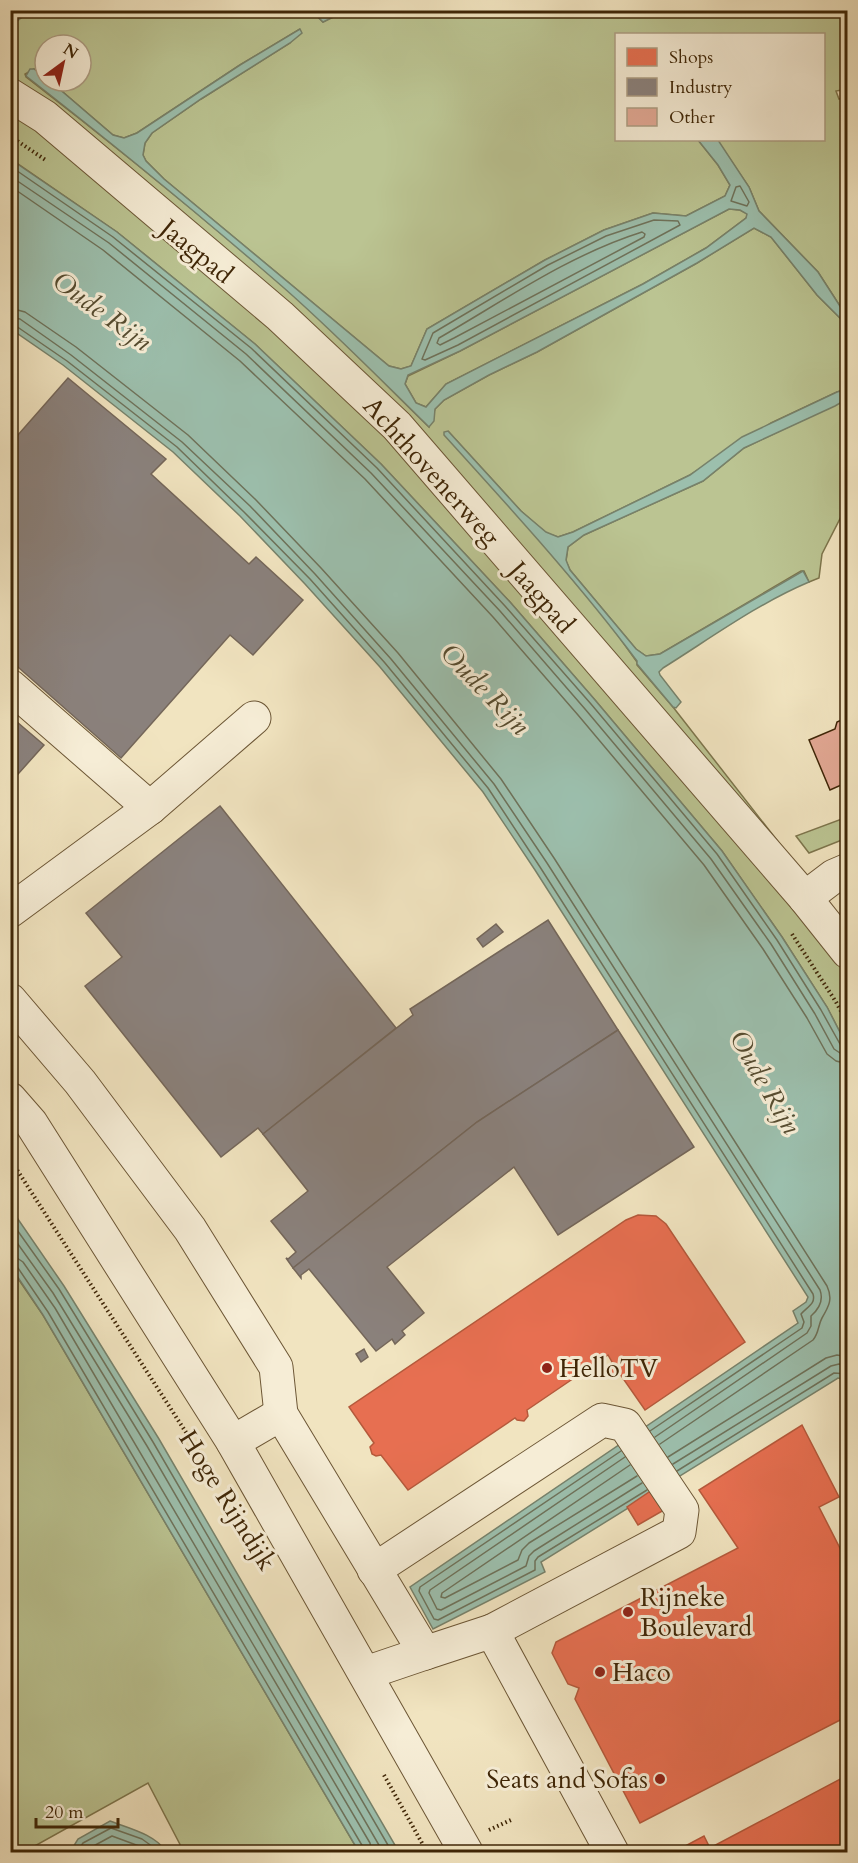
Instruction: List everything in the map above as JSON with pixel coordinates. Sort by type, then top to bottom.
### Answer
[{"type":"street","name":"Achthovenerweg","points":[[10,95],[45,117],[271,308],[397,426],[805,898],[848,951]]},
{"type":"street","points":[[10,686],[150,808]]},
{"type":"street","points":[[10,911],[150,808],[254,718]]},
{"type":"street","points":[[805,898],[834,876],[848,870]]},
{"type":"street","points":[[10,1000],[80,1082],[190,1229],[276,1366],[281,1414],[425,1653]]},
{"type":"street","name":"Hoge Rijndijk","points":[[10,1099],[31,1124],[233,1442],[466,1852]]},
{"type":"street","name":"Hoge Rijndijk","points":[[233,1442],[281,1414]]},
{"type":"street","points":[[366,1673],[492,1630],[679,1532],[682,1510],[625,1425],[602,1420],[374,1570]]},
{"type":"street","points":[[492,1630],[612,1852]]},
{"type":"path","points":[[10,136],[50,164]]},
{"type":"path","points":[[787,927],[848,1024]]},
{"type":"path","name":"Hoge Rijndijk","points":[[10,1159],[221,1486]]},
{"type":"path","points":[[382,1770],[427,1852]]},
{"type":"shaded area","points":[[346,10],[592,10],[599,16],[607,10],[847,11],[847,89],[836,91],[839,99],[847,97],[847,317],[818,272],[759,211],[749,187],[718,141],[825,141],[825,33],[615,33],[615,141],[699,141],[730,185],[725,196],[686,216],[653,213],[604,230],[545,260],[427,329],[411,366],[401,369],[389,366],[164,179],[143,155],[145,143],[152,133],[290,43],[300,29],[240,65],[137,133],[124,138],[113,135],[64,93],[93,93],[93,33],[33,33],[33,70],[25,74],[33,82],[33,93],[46,93],[156,180],[284,287],[429,427],[435,409],[444,400],[537,352],[697,263],[754,228],[771,237],[817,295],[847,325],[847,389],[771,423],[690,475],[573,532],[558,537],[546,533],[521,511],[448,431],[609,623],[637,665],[673,707],[847,930],[847,1046],[827,1007],[722,851],[510,602],[381,464],[255,344],[117,232],[11,159],[11,11],[329,11],[319,18],[323,22]]},
{"type":"shaded area","points":[[729,209],[740,210],[748,214],[746,218],[706,248],[643,284],[446,384],[426,407],[416,403],[405,384],[408,376],[460,351]]},
{"type":"shaded area","points":[[847,399],[847,505],[822,554],[819,578],[809,582],[804,571],[801,571],[660,654],[646,656],[636,649],[570,570],[566,561],[568,547],[584,535],[703,481],[744,448]]},
{"type":"shaded area","points":[[847,817],[847,838],[809,853],[796,836]]},
{"type":"shaded area","points":[[10,1267],[43,1315],[359,1852],[184,1852],[148,1783],[24,1852],[11,1852],[10,1703],[17,1699],[10,1688]]},
{"type":"water","points":[[11,10],[30,10],[30,11],[11,26]]},
{"type":"water","points":[[329,11],[346,11],[323,22],[319,18]]},
{"type":"water","points":[[300,29],[302,33],[290,43],[152,133],[145,143],[143,155],[164,179],[389,366],[401,369],[411,366],[427,329],[545,260],[604,230],[653,213],[686,216],[725,196],[730,185],[699,141],[719,141],[749,187],[759,211],[818,272],[847,317],[847,325],[817,295],[771,237],[754,228],[697,263],[537,352],[444,400],[435,409],[434,421],[429,427],[284,288],[156,180],[47,93],[64,93],[113,135],[124,138],[137,133],[240,65]],"holes":[[[729,209],[740,210],[747,214],[746,218],[706,248],[643,284],[446,384],[426,407],[416,403],[405,384],[408,375],[460,351]]]},
{"type":"water","points":[[30,69],[33,69],[33,82],[26,76]]},
{"type":"water","name":"Oude Rijn","points":[[10,159],[117,232],[255,344],[381,464],[510,602],[722,851],[827,1007],[847,1046],[847,1380],[838,1378],[541,1562],[545,1572],[433,1629],[410,1587],[798,1323],[793,1311],[806,1302],[808,1297],[483,792],[380,667],[240,516],[173,452],[63,365],[11,329]]},
{"type":"water","points":[[847,389],[847,399],[744,448],[703,481],[584,535],[568,547],[566,560],[570,570],[636,649],[646,656],[660,654],[803,571],[809,582],[753,611],[659,672],[681,702],[676,708],[637,664],[615,632],[568,574],[444,435],[444,432],[448,431],[521,511],[546,532],[558,537],[573,532],[690,475],[742,437]]},
{"type":"water","points":[[11,1209],[64,1286],[159,1439],[399,1852],[359,1852],[43,1315],[11,1267]]},
{"type":"water","points":[[110,1821],[149,1836],[167,1852],[70,1852],[78,1839]]},
{"type":"building: Shops","points":[[638,1215],[656,1216],[666,1224],[745,1342],[645,1410],[620,1374],[610,1373],[609,1368],[612,1362],[608,1355],[527,1410],[528,1416],[524,1421],[515,1418],[408,1490],[381,1455],[372,1454],[370,1447],[374,1443],[349,1407],[626,1220]]},
{"type":"building: Shops","points":[[802,1425],[839,1497],[819,1507],[848,1564],[848,1716],[640,1823],[575,1699],[579,1688],[568,1684],[552,1653],[556,1642],[738,1548],[699,1490]]},
{"type":"building: Shops","points":[[658,1486],[671,1506],[638,1525],[627,1507]]},
{"type":"building: Shops","points":[[848,1775],[848,1852],[674,1852],[704,1836],[710,1848]]},
{"type":"building: Industry","points":[[68,378],[166,459],[151,474],[249,564],[256,557],[303,600],[253,655],[230,635],[121,758],[10,660],[10,444]]},
{"type":"building: Industry","points":[[10,716],[44,745],[10,783]]},
{"type":"building: Industry","points":[[220,806],[396,1028],[263,1134],[258,1128],[221,1157],[85,986],[122,957],[86,913]]},
{"type":"building: Industry","points":[[548,920],[618,1030],[477,1122],[293,1268],[286,1258],[288,1259],[296,1252],[271,1221],[308,1191],[263,1134],[413,1015],[410,1009]]},
{"type":"building: Industry","points":[[496,924],[503,932],[483,947],[477,939]]},
{"type":"building: Industry","points":[[618,1030],[694,1147],[558,1235],[514,1167],[387,1267],[424,1313],[402,1331],[405,1335],[395,1344],[392,1339],[376,1351],[309,1269],[301,1275],[301,1278],[293,1268],[477,1122]]},
{"type":"building: Industry","points":[[364,1349],[368,1357],[361,1362],[356,1354]]},
{"type":"building: Other","points":[[848,717],[848,782],[830,790],[809,740],[835,729],[837,722]]},
{"type":"place","name":"HelloTV","points":[[547,1368]]},
{"type":"place","name":"Rijneke Boulevard","points":[[628,1612]]},
{"type":"place","name":"Haco","points":[[600,1672]]},
{"type":"place","name":"Seats and Sofas","points":[[660,1779]]}]
